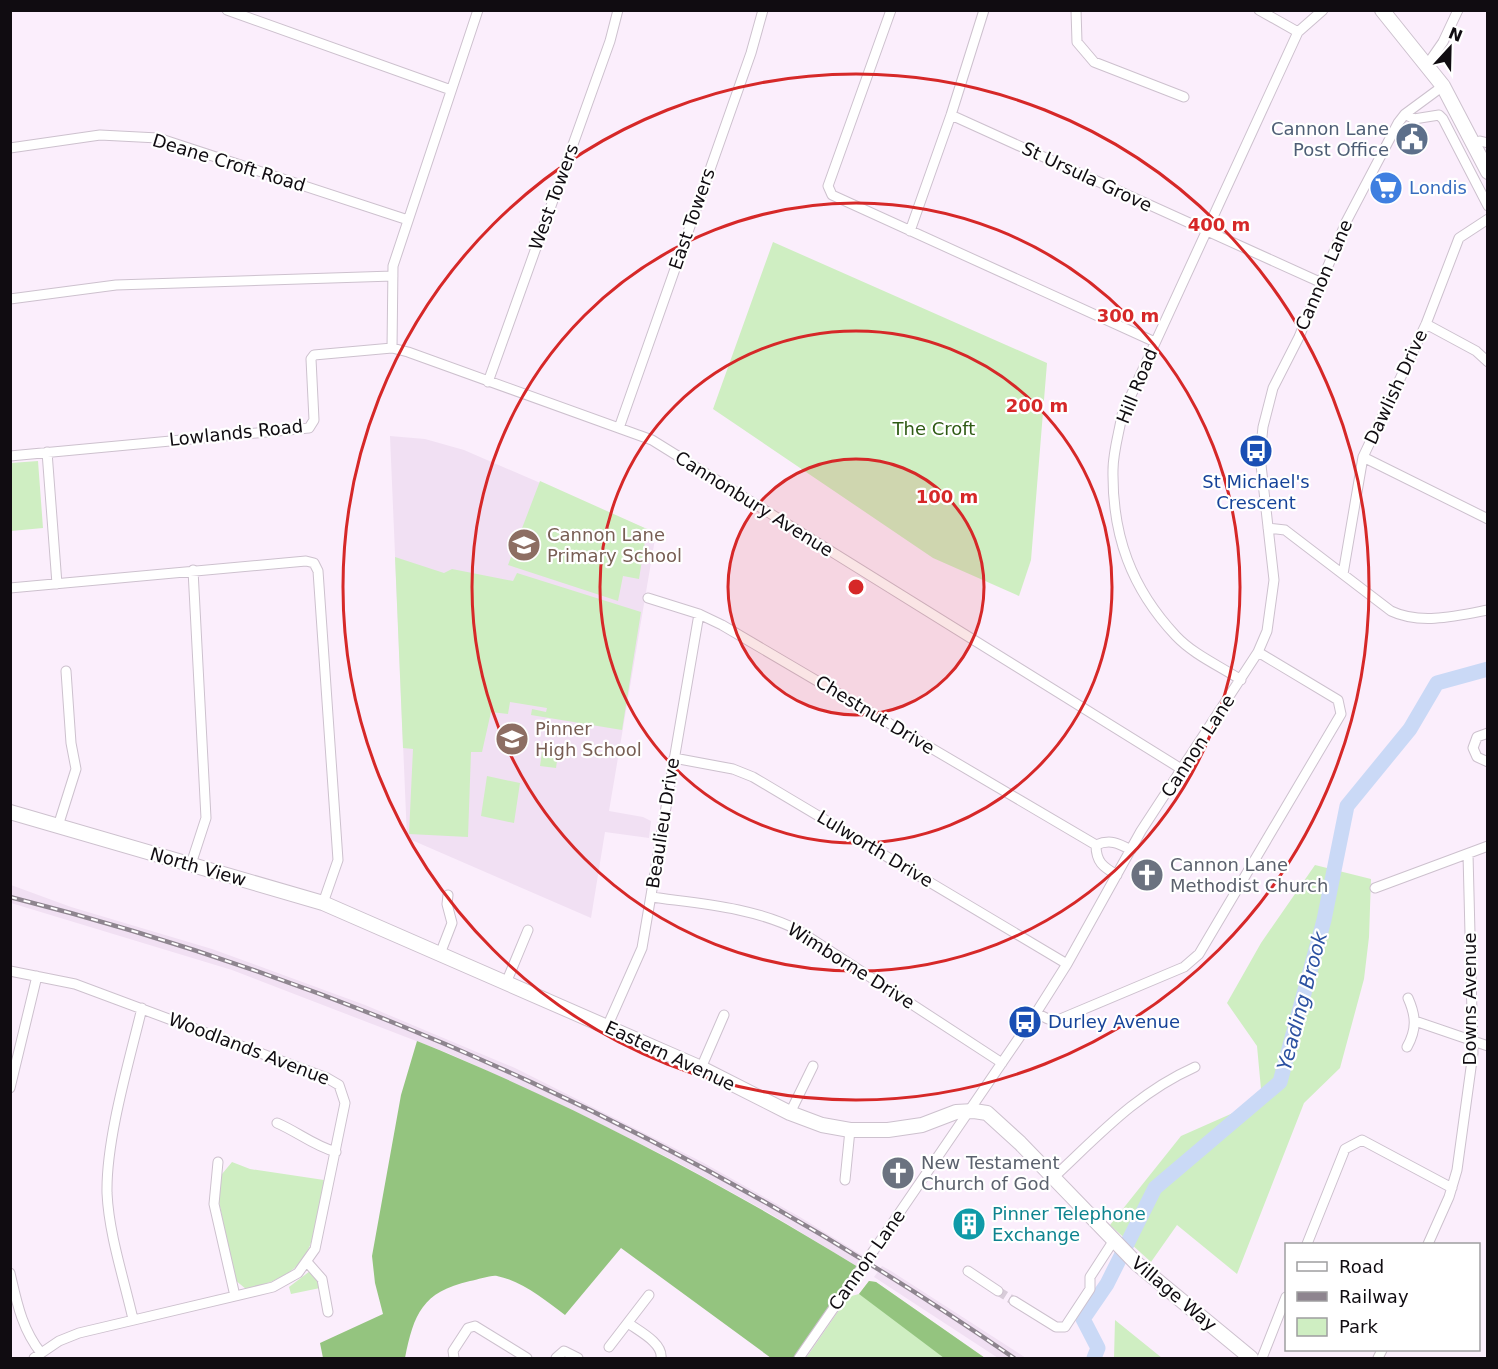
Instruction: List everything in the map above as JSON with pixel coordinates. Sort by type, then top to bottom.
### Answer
[{"type":"street","points":[[227,10],[451,90]]},
{"type":"street","points":[[392,348],[393,266],[478,10]]},
{"type":"street","name":"West Towers","points":[[488,382],[610,41],[618,10]]},
{"type":"street","name":"East Towers","points":[[619,428],[751,53],[763,10]]},
{"type":"street","points":[[891,10],[828,186],[832,195],[1155,342]]},
{"type":"street","points":[[910,231],[951,115],[984,10]]},
{"type":"street","points":[[1076,10],[1077,42],[1094,62],[1184,97]]},
{"type":"street","points":[[1259,10],[1298,32]]},
{"type":"street","name":"Hill Road","points":[[1241,680],[1177,637],[1151,603],[1128,565],[1115,524],[1113,467],[1122,415],[1155,342],[1298,32],[1323,10]]},
{"type":"street","points":[[1382,10],[1443,86],[1480,144],[1488,172]]},
{"type":"street","points":[[1427,65],[1443,42],[1458,10]]},
{"type":"street","name":"Cannon Lane","points":[[799,1359],[1036,1013],[1067,964],[1131,850],[1258,652],[1267,631],[1275,580],[1260,456],[1263,426],[1273,388],[1322,283],[1346,222],[1405,114],[1443,86]]},
{"type":"street","points":[[1405,114],[1413,120],[1439,115],[1443,119],[1488,206]]},
{"type":"street","name":"St Ursula Grove","points":[[951,115],[1322,283]]},
{"type":"street","name":"Deane Croft Road","points":[[10,148],[100,135],[158,138],[408,220]]},
{"type":"street","name":"Dawlish Drive","points":[[1343,574],[1363,457],[1426,324],[1459,238],[1488,219]]},
{"type":"street","points":[[10,299],[117,285],[393,276]]},
{"type":"street","points":[[1426,324],[1476,351],[1488,362]]},
{"type":"street","name":"Cannonbury Avenue","points":[[392,348],[652,440],[1183,770]]},
{"type":"street","name":"Lowlands Road","points":[[10,456],[309,428],[314,420],[311,359],[314,355],[392,348]]},
{"type":"street","points":[[46,452],[57,584]]},
{"type":"street","points":[[1363,457],[1488,519]]},
{"type":"street","points":[[1268,528],[1285,530],[1391,611],[1405,618],[1448,617],[1488,610]]},
{"type":"street","points":[[10,588],[194,570],[306,561],[314,563],[318,571],[338,860],[323,903]]},
{"type":"street","points":[[191,864],[206,818],[194,570]]},
{"type":"street","name":"Chestnut Drive","points":[[648,598],[699,614],[1096,846],[1096,857],[1101,864],[1118,875]]},
{"type":"street","name":"Beaulieu Drive","points":[[607,1027],[642,948],[699,614]]},
{"type":"street","points":[[1036,1013],[1048,1019],[1058,1020],[1184,967],[1199,954],[1341,714],[1338,700],[1258,652]]},
{"type":"street","points":[[58,826],[76,769],[70,743],[66,671]]},
{"type":"street","points":[[1488,733],[1477,737],[1473,748],[1477,757],[1488,762]]},
{"type":"street","name":"Lulworth Drive","points":[[674,758],[733,769],[753,777],[1067,964]]},
{"type":"street","name":"North View","points":[[10,812],[323,903],[382,928]]},
{"type":"street","points":[[1096,846],[1105,841],[1116,842],[1131,850]]},
{"type":"street","points":[[1375,888],[1488,846]]},
{"type":"street","name":"Downs Avenue","points":[[1429,1243],[1452,1188],[1457,1170],[1474,1040],[1468,854]]},
{"type":"street","points":[[440,954],[452,923],[447,904],[448,895]]},
{"type":"street","name":"Wimborne Drive","points":[[651,897],[747,910],[775,918],[798,930],[1002,1063]]},
{"type":"street","name":"Eastern Avenue","points":[[382,928],[700,1068],[790,1113],[822,1125],[850,1130],[906,1128],[967,1111]]},
{"type":"street","points":[[506,983],[528,930]]},
{"type":"street","name":"Woodlands Avenue","points":[[10,971],[75,984],[327,1078],[339,1085],[345,1103],[315,1249],[307,1262],[286,1281],[235,1296],[79,1333],[37,1356]]},
{"type":"street","points":[[10,1088],[37,976]]},
{"type":"street","points":[[1407,1047],[1414,1034],[1415,1021],[1408,998]]},
{"type":"street","points":[[133,1319],[111,1218],[107,1177],[111,1146],[142,1008]]},
{"type":"street","points":[[700,1068],[724,1015]]},
{"type":"street","points":[[1415,1021],[1488,1046]]},
{"type":"street","points":[[790,1113],[813,1066]]},
{"type":"street","points":[[1054,1177],[1139,1098],[1163,1081],[1195,1067]]},
{"type":"street","name":"Village Way","points":[[967,1111],[984,1112],[992,1116],[1120,1247],[1251,1359]]},
{"type":"street","points":[[277,1123],[300,1133],[308,1141],[336,1152]]},
{"type":"street","points":[[845,1180],[850,1130]]},
{"type":"street","points":[[1308,1243],[1345,1149],[1352,1143],[1362,1140],[1452,1188]]},
{"type":"street","points":[[218,1162],[214,1204],[235,1296]]},
{"type":"street","points":[[1014,1301],[1061,1328],[1065,1327],[1090,1289],[1090,1277],[1120,1247]]},
{"type":"street","points":[[307,1262],[322,1279],[328,1312]]},
{"type":"street","points":[[968,1271],[998,1291]]},
{"type":"street","points":[[10,1273],[21,1319],[37,1356]]},
{"type":"street","points":[[609,1347],[649,1295]]},
{"type":"street","points":[[1262,1359],[1285,1302]]},
{"type":"street","points":[[628,1323],[658,1346],[662,1352],[661,1359]]},
{"type":"street","points":[[454,1359],[453,1351],[458,1342],[468,1328],[475,1326],[527,1359]]},
{"type":"street","points":[[556,1359],[564,1352],[578,1359]]},
{"type":"shaded area","name":"Pinner High School","points":[[390,436],[425,439],[464,450],[656,533],[609,811],[643,817],[651,821],[649,838],[605,832],[591,918],[407,838]]},
{"type":"shaded area","points":[[11,885],[71,907],[212,949],[365,1005],[515,1068],[702,1162],[800,1217],[865,1257],[858,1267],[769,1213],[673,1160],[566,1107],[450,1054],[232,970],[11,903]]},
{"type":"shaded area","points":[[882,1266],[1026,1358],[998,1358],[874,1277]]},
{"type":"green space","name":"The Croft","points":[[773,242],[1047,363],[1031,560],[1019,596],[933,558],[713,409]]},
{"type":"green space","points":[[38,461],[43,528],[11,531],[11,463]]},
{"type":"green space","points":[[540,481],[647,529],[639,579],[623,576],[618,601],[508,565]]},
{"type":"green space","points":[[395,557],[444,573],[452,569],[513,581],[517,573],[641,612],[622,730],[531,715],[532,709],[546,712],[547,708],[510,702],[508,714],[491,712],[482,752],[471,752],[468,837],[409,834],[413,749],[403,748]]},
{"type":"green space","points":[[542,752],[558,754],[556,768],[540,766]]},
{"type":"green space","points":[[487,776],[520,783],[514,823],[481,816]]},
{"type":"green space","points":[[1315,865],[1371,879],[1369,937],[1364,979],[1340,1068],[1304,1103],[1237,1274],[1177,1225],[1151,1262],[1110,1225],[1181,1136],[1233,1113],[1261,1089],[1257,1046],[1227,1003],[1261,943]]},
{"type":"green space","points":[[417,1041],[531,1090],[642,1145],[751,1204],[858,1267],[794,1358],[771,1358],[621,1248],[565,1315],[524,1287],[506,1278],[491,1276],[454,1286],[441,1291],[431,1299],[417,1317],[405,1358],[323,1358],[320,1343],[383,1314],[375,1283],[372,1256],[401,1095]]},
{"type":"green space","points":[[232,1162],[250,1169],[324,1180],[313,1237],[299,1264],[269,1283],[246,1289],[235,1280],[218,1197],[222,1174]]},
{"type":"green space","points":[[310,1271],[320,1288],[291,1294],[289,1287]]},
{"type":"green space","points":[[869,1281],[876,1282],[985,1358],[806,1358],[848,1297],[859,1294]]},
{"type":"green space","points":[[869,1281],[876,1282],[985,1358],[944,1358],[859,1294]]},
{"type":"green space","points":[[1115,1320],[1162,1358],[1114,1358]]},
{"type":"waterway","name":"Yeading Brook","points":[[1094,1358],[1098,1348],[1083,1319],[1107,1284],[1155,1188],[1280,1082],[1324,920],[1347,806],[1410,729],[1437,683],[1488,669]]},
{"type":"tunnel","points":[[998,1291],[1014,1301]]},
{"type":"railway","points":[[10,897],[144,934],[276,978],[405,1027],[533,1083],[657,1144],[779,1210],[898,1282],[1014,1358]]},
{"type":"place","name":"Cannon Lane Post Office","points":[[1412,139]]},
{"type":"place","name":"Londis","points":[[1386,188]]},
{"type":"place","name":"St Michael's Crescent","points":[[1256,451]]},
{"type":"place","name":"Cannon Lane Primary School","points":[[524,545]]},
{"type":"place","name":"Pinner High School","points":[[512,739]]},
{"type":"place","name":"Cannon Lane Methodist Church","points":[[1147,875]]},
{"type":"place","name":"Durley Avenue","points":[[1025,1022]]},
{"type":"place","name":"New Testament Church of God","points":[[898,1173]]},
{"type":"place","name":"Pinner Telephone Exchange","points":[[969,1224]]}]
